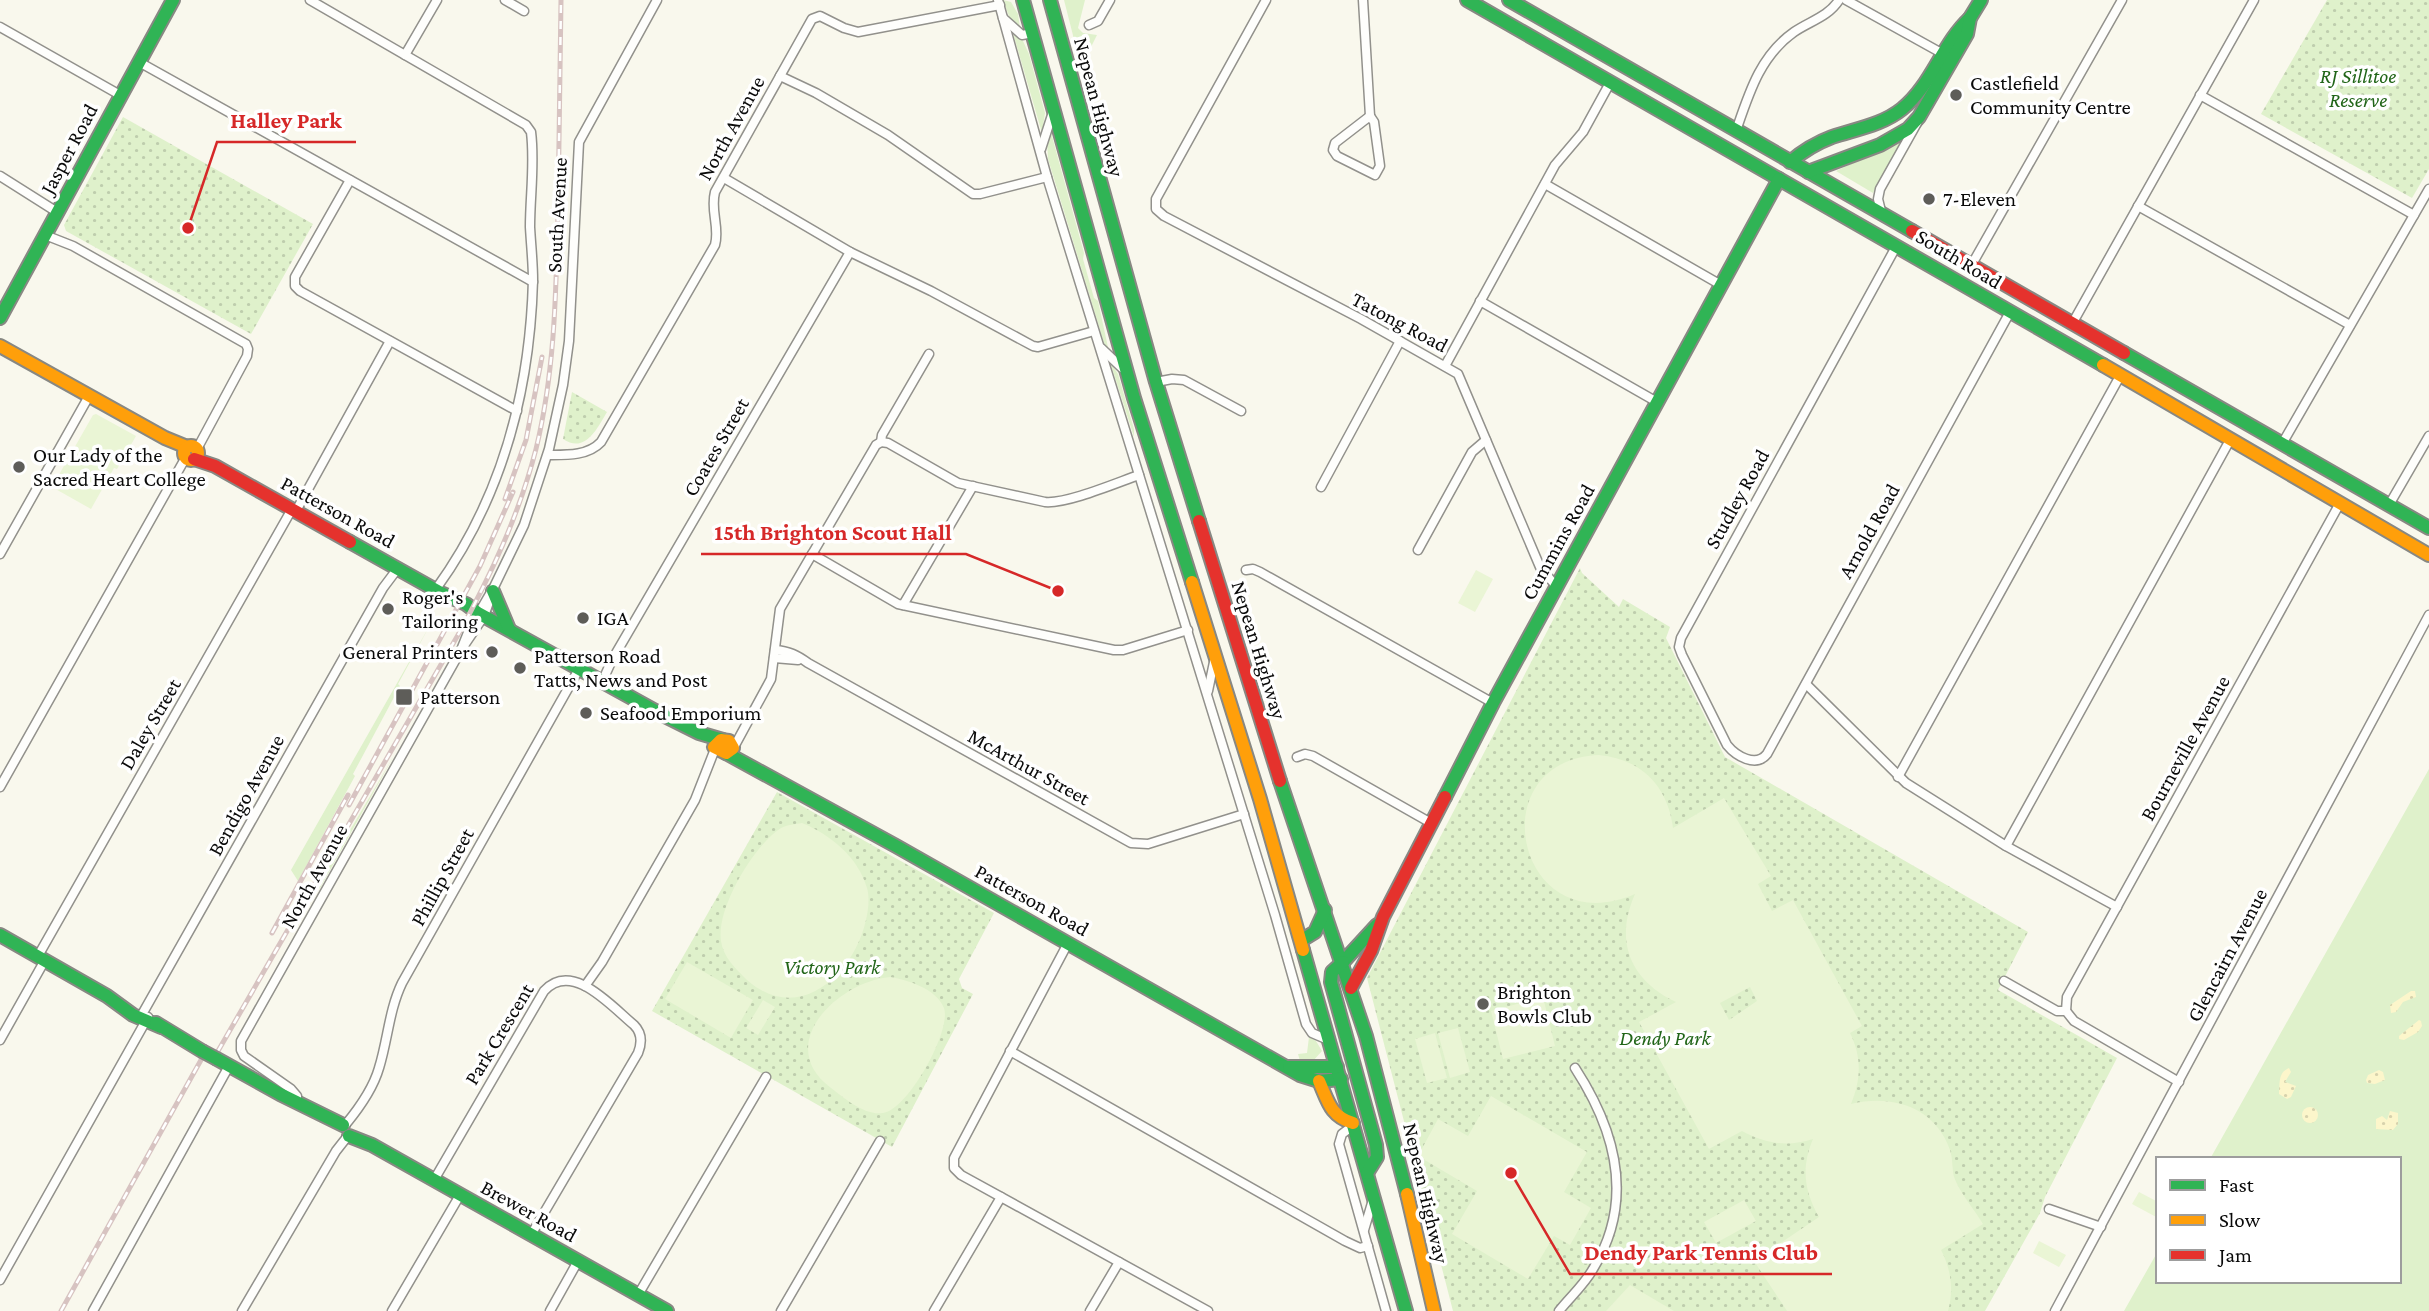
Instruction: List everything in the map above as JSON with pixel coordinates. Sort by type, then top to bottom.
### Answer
[{"type":"main road","name":"Jasper Road","points":[[0,318],[173,0]]},
{"type":"main road","name":"Nepean Highway","points":[[1023,0],[1143,427],[1302,940],[1406,1311]]},
{"type":"main road","name":"Nepean Highway","points":[[1050,0],[1156,382],[1272,756],[1351,988],[1376,1071],[1434,1311]]},
{"type":"main road","name":"South Road","points":[[1467,0],[1484,4],[1780,183],[1897,245],[2429,555]]},
{"type":"main road","name":"South Road","points":[[1508,0],[2429,528]]},
{"type":"main road","points":[[1780,183],[1897,137],[1913,125],[1921,114],[1958,28],[1970,18],[1981,0]]},
{"type":"main road","points":[[1032,33],[1057,27]]},
{"type":"main road","points":[[1790,162],[1816,142],[1873,124],[1900,110],[1918,93],[1947,56]]},
{"type":"main road","name":"Cummins Road","points":[[1351,988],[1371,951],[1383,917],[1493,702],[1790,162]]},
{"type":"main road","points":[[1850,220],[1861,202]]},
{"type":"main road","points":[[1961,283],[1971,266]]},
{"type":"main road","name":"Patterson Road","points":[[0,346],[439,591],[467,604],[600,681],[727,745],[756,768],[1303,1076],[1319,1081]]},
{"type":"main road","points":[[2270,463],[2282,444]]},
{"type":"main road","points":[[1196,594],[1220,587]]},
{"type":"main road","points":[[494,589],[509,630]]},
{"type":"main road","points":[[1302,940],[1317,933],[1325,910]]},
{"type":"main road","name":"Cummins Road","points":[[1342,962],[1361,946],[1383,917]]},
{"type":"main road","name":"Brewer Road","points":[[0,935],[107,996],[119,999],[202,1051],[323,1116],[667,1311]]},
{"type":"main road","points":[[1342,962],[1332,972],[1331,982],[1377,1157],[1367,1173]]},
{"type":"main road","name":"Patterson Road","points":[[1289,1067],[1339,1073]]},
{"type":"main road","points":[[1353,1124],[1333,1115],[1319,1081],[1339,1073],[1376,1071]]},
{"type":"street","points":[[310,0],[526,125],[531,132],[533,282],[528,344],[517,411],[494,487],[439,591]]},
{"type":"street","points":[[405,55],[437,0]]},
{"type":"street","points":[[505,0],[524,11]]},
{"type":"street","points":[[1089,26],[1098,21],[1110,0]]},
{"type":"street","name":"Tatong Road","points":[[1266,0],[1156,199],[1156,208],[1164,216],[1455,371],[1461,379],[1540,567],[1556,586]]},
{"type":"street","points":[[1363,0],[1370,116],[1375,130],[1380,166],[1375,175],[1335,154],[1333,150],[1335,143],[1370,116]]},
{"type":"street","points":[[1736,131],[1757,74],[1777,47],[1794,32],[1827,14],[1839,0]]},
{"type":"street","points":[[1846,0],[1947,56]]},
{"type":"street","points":[[1971,266],[2122,0]]},
{"type":"street","points":[[2072,324],[2254,0]]},
{"type":"street","points":[[999,2],[1047,177],[1188,630],[1307,1027],[1312,1033],[1330,1040]]},
{"type":"street","name":"North Avenue","points":[[297,1102],[298,1096],[291,1089],[244,1056],[241,1041],[481,614],[491,602],[494,589],[524,525],[548,452],[579,452],[594,449],[601,442],[711,253],[718,233],[713,200],[717,188],[814,17],[820,16],[844,29],[858,32],[999,2]]},
{"type":"street","name":"South Avenue","points":[[548,452],[563,385],[569,341],[578,147],[652,3]]},
{"type":"street","points":[[1003,18],[1021,34],[1032,33]]},
{"type":"street","points":[[0,27],[120,95]]},
{"type":"street","points":[[139,62],[533,282]]},
{"type":"street","points":[[781,74],[888,135],[973,194],[1047,177]]},
{"type":"street","points":[[1445,366],[1559,158],[1583,132],[1611,81]]},
{"type":"street","points":[[2200,95],[2414,215]]},
{"type":"street","points":[[1040,152],[1054,108]]},
{"type":"street","points":[[1882,215],[1878,199],[1880,189],[1921,114]]},
{"type":"street","points":[[0,176],[59,209]]},
{"type":"street","points":[[724,178],[850,252],[931,291],[1033,346],[1038,347],[1094,331]]},
{"type":"street","points":[[350,180],[297,273],[294,283],[300,291],[517,411]]},
{"type":"street","points":[[1545,184],[1721,285]]},
{"type":"street","points":[[2282,444],[2429,189]]},
{"type":"street","points":[[2138,206],[2350,325]]},
{"type":"street","points":[[0,787],[247,356],[247,346],[241,340],[47,231]]},
{"type":"street","name":"Studley Road","points":[[1754,761],[1735,752],[1727,744],[1680,651],[1680,641],[1897,245]]},
{"type":"street","name":"Coates Street","points":[[600,681],[850,252]]},
{"type":"street","points":[[1480,301],[1657,402]]},
{"type":"street","name":"Arnold Road","points":[[1754,761],[1764,759],[1768,754],[2010,312]]},
{"type":"street","name":"Daley Street","points":[[0,1040],[42,958],[390,341]]},
{"type":"street","points":[[1321,487],[1400,341]]},
{"type":"street","points":[[1100,346],[1127,372]]},
{"type":"street","points":[[881,442],[882,435],[929,354]]},
{"type":"street","points":[[1898,777],[2120,376]]},
{"type":"street","points":[[1156,382],[1184,380],[1241,411]]},
{"type":"street","points":[[0,554],[89,396]]},
{"type":"street","points":[[1133,456],[1143,427]]},
{"type":"street","points":[[2389,505],[2429,436]]},
{"type":"street","points":[[1418,550],[1472,452],[1486,440]]},
{"type":"street","points":[[2006,846],[2230,440]]},
{"type":"street","points":[[531,1235],[640,1049],[640,1034],[634,1025],[588,988],[727,745],[769,683],[780,609],[876,445],[881,442],[888,443],[955,481],[1051,503],[1139,475]]},
{"type":"street","points":[[903,605],[972,486]]},
{"type":"street","name":"Bourneville Avenue","points":[[2066,1011],[2067,997],[2340,503]]},
{"type":"street","points":[[812,554],[903,605],[1114,650],[1188,630]]},
{"type":"street","name":"Bendigo Avenue","points":[[0,1280],[395,566]]},
{"type":"street","points":[[1246,570],[1260,572],[1493,702]]},
{"type":"street","points":[[1174,586],[1196,594]]},
{"type":"street","name":"Glencairn Avenue","points":[[2054,1311],[2429,615]]},
{"type":"street","name":"McArthur Street","points":[[775,654],[808,663],[1131,843],[1148,844],[1244,814]]},
{"type":"street","name":"Nepean Highway","points":[[1207,694],[1215,657]]},
{"type":"street","name":"Phillip Street","points":[[243,1311],[376,1077],[394,1001],[402,983],[579,669]]},
{"type":"street","points":[[1806,684],[1898,777],[2006,846],[2117,907]]},
{"type":"street","points":[[1297,757],[1307,754],[1313,756],[1431,822]]},
{"type":"street","points":[[1275,915],[1302,940]]},
{"type":"street","points":[[1068,943],[954,1158],[953,1165],[961,1175],[1208,1311]]},
{"type":"street","name":"Park Crescent","points":[[434,1180],[544,991],[555,982],[567,979],[578,981],[588,988]]},
{"type":"street","points":[[2004,981],[2057,1011],[2066,1011],[2074,1021],[2179,1082]]},
{"type":"street","points":[[1010,1051],[1345,1241],[1360,1248],[1368,1247]]},
{"type":"street","points":[[93,1311],[229,1066]]},
{"type":"street","points":[[1559,1311],[1596,1264],[1609,1236],[1616,1200],[1616,1167],[1607,1128],[1591,1093],[1575,1068]]},
{"type":"street","points":[[638,1295],[766,1077]]},
{"type":"street","points":[[1353,1124],[1342,1134],[1339,1144],[1385,1311]]},
{"type":"street","points":[[780,1311],[880,1141]]},
{"type":"street","points":[[392,1311],[460,1195]]},
{"type":"street","points":[[1364,1233],[1374,1195]]},
{"type":"street","points":[[934,1311],[1001,1196]]},
{"type":"street","points":[[2049,1209],[2101,1227]]},
{"type":"street","points":[[550,1311],[578,1261]]},
{"type":"street","points":[[1090,1311],[1119,1262]]},
{"type":"green space","points":[[1003,0],[1011,2],[1018,14],[1020,28],[1010,19]]},
{"type":"green space","points":[[1064,0],[1085,0],[1078,28],[1083,33],[1097,35],[1089,51],[1078,55]]},
{"type":"green space","name":"RJ Sillitoe Reserve","points":[[2327,0],[2429,0],[2429,169],[2412,198],[2261,114]]},
{"type":"green space","points":[[1012,30],[1023,41],[1029,54],[1045,113],[1042,133]]},
{"type":"green space","points":[[123,117],[313,224],[251,334],[66,231],[64,225]]},
{"type":"green space","points":[[1050,129],[1084,253],[1083,259],[1094,298],[1098,301],[1109,352],[1048,159],[1047,140]]},
{"type":"green space","points":[[1904,139],[1873,193],[1836,171]]},
{"type":"green space","points":[[1110,362],[1118,374],[1134,437]]},
{"type":"green space","points":[[572,392],[607,412],[590,438],[578,444],[563,439]]},
{"type":"green space","points":[[96,414],[136,436],[91,509],[52,487]]},
{"type":"green space","name":"Dendy Park","points":[[1580,568],[1582,573],[1619,607],[1623,599],[1670,627],[1666,638],[1725,757],[2028,932],[1998,990],[2117,1058],[2045,1197],[2040,1213],[1985,1311],[1453,1311],[1367,978]]},
{"type":"green space","points":[[1476,570],[1493,579],[1475,612],[1458,603]]},
{"type":"green space","points":[[430,625],[353,774],[355,776],[298,881],[291,870]]},
{"type":"green space","points":[[395,754],[320,888],[314,891]]},
{"type":"green space","points":[[1599,755],[1628,762],[1640,769],[1659,788],[1670,813],[1673,828],[1724,798],[1771,876],[1758,884],[1772,911],[1793,900],[1862,1026],[1850,1033],[1857,1051],[1859,1068],[1851,1104],[1866,1101],[1896,1103],[1910,1107],[1934,1123],[1950,1150],[1957,1183],[1983,1224],[1941,1250],[1951,1280],[1948,1311],[1787,1311],[1754,1261],[1819,1217],[1810,1198],[1806,1179],[1807,1159],[1813,1139],[1777,1143],[1742,1131],[1709,1149],[1639,1022],[1676,1002],[1647,982],[1630,957],[1626,928],[1635,894],[1595,903],[1562,894],[1540,874],[1527,846],[1526,815],[1537,786],[1561,764]],"holes":[[[1750,987],[1757,1001],[1729,1020],[1720,1003]]]},
{"type":"green space","points":[[2429,769],[2429,1311],[2124,1311],[2156,1255],[2156,1283],[2401,1283],[2401,1157],[2211,1157]]},
{"type":"green space","name":"Victory Park","points":[[777,792],[994,913],[959,979],[962,988],[973,994],[892,1147],[652,1011]]},
{"type":"green space","points":[[802,823],[833,841],[850,857],[863,877],[868,892],[868,904],[860,940],[837,975],[821,988],[786,998],[767,993],[739,972],[724,952],[721,927],[724,912],[739,878],[760,848],[781,828]]},
{"type":"green space","points":[[687,962],[753,1000],[731,1038],[665,999]]},
{"type":"green space","points":[[890,977],[912,983],[935,995],[944,1008],[945,1019],[935,1050],[915,1084],[893,1109],[876,1113],[855,1105],[831,1088],[815,1071],[808,1053],[810,1035],[819,1018],[833,1003],[850,990],[870,981]]},
{"type":"green space","points":[[1543,997],[1555,1046],[1503,1059],[1491,1011]]},
{"type":"green space","points":[[763,1000],[775,1007],[758,1035],[746,1028]]},
{"type":"green space","points":[[1458,1028],[1470,1072],[1450,1078],[1438,1033]]},
{"type":"green space","points":[[1435,1033],[1447,1078],[1427,1083],[1415,1039]]},
{"type":"green space","points":[[1309,1037],[1316,1041],[1322,1051],[1313,1061],[1300,1061],[1298,1054],[1307,1053]]},
{"type":"green space","points":[[1491,1096],[1587,1152],[1564,1192],[1591,1208],[1570,1245],[1554,1236],[1528,1279],[1452,1234],[1477,1191],[1418,1156],[1438,1119],[1468,1136]]},
{"type":"green space","points":[[2139,1192],[2156,1201],[2156,1217],[2132,1204]]},
{"type":"green space","points":[[1744,1200],[1756,1221],[1716,1243],[1704,1222]]},
{"type":"green space","points":[[2039,1241],[2066,1255],[2059,1267],[2033,1253]]},
{"type":"green space","points":[[1630,1285],[1674,1311],[1606,1311]]},
{"type":"sand","points":[[2415,991],[2416,997],[2403,1002],[2396,1012],[2391,1013],[2390,1005]]},
{"type":"sand","points":[[2419,1020],[2422,1026],[2418,1032],[2404,1040],[2399,1039],[2399,1036]]},
{"type":"sand","points":[[2289,1068],[2291,1072],[2285,1082],[2296,1086],[2291,1097],[2287,1099],[2279,1094],[2279,1086],[2281,1075]]},
{"type":"sand","points":[[2379,1070],[2383,1072],[2385,1080],[2375,1084],[2367,1083],[2368,1075]]},
{"type":"sand","points":[[2310,1107],[2316,1109],[2316,1121],[2310,1123],[2304,1121],[2302,1115],[2304,1109]]},
{"type":"sand","points":[[2390,1111],[2398,1113],[2398,1124],[2393,1130],[2376,1129],[2376,1119],[2382,1116],[2387,1120]]},
{"type":"railway","points":[[218,1051],[458,635],[493,567],[529,473],[542,420],[553,331],[558,212],[561,0]]},
{"type":"railway","points":[[505,499],[526,440],[542,357]]},
{"type":"railway","points":[[349,805],[480,566],[513,492]]},
{"type":"railway","points":[[272,933],[348,795]]},
{"type":"railway","points":[[61,1311],[201,1060]]},
{"type":"traffic: fast","points":[[0,318],[173,0]]},
{"type":"traffic: fast","points":[[1023,0],[1134,398],[1192,582]]},
{"type":"traffic: fast","points":[[1050,0],[1156,382],[1199,521]]},
{"type":"traffic: fast","points":[[1467,0],[2103,365]]},
{"type":"traffic: fast","points":[[1509,0],[1912,231]]},
{"type":"traffic: fast","points":[[1808,172],[1880,145],[1908,129],[1919,117],[1967,34],[1970,18],[1981,0]]},
{"type":"traffic: fast","points":[[1790,162],[1821,142],[1877,123],[1902,109],[1921,88],[1960,28],[1970,18]]},
{"type":"traffic: fast","points":[[1445,797],[1493,703],[1779,179]]},
{"type":"traffic: fast","points":[[2124,353],[2429,528]]},
{"type":"traffic: fast","points":[[350,542],[659,713],[699,733],[723,740]]},
{"type":"traffic: fast","points":[[493,591],[509,629]]},
{"type":"traffic: fast","points":[[726,753],[1300,1075],[1319,1081],[1341,1079]]},
{"type":"traffic: fast","points":[[1280,781],[1366,1036],[1407,1194]]},
{"type":"traffic: fast","points":[[1302,940],[1315,932],[1325,910]]},
{"type":"traffic: fast","points":[[1343,962],[1377,925]]},
{"type":"traffic: fast","points":[[0,935],[107,996],[133,1015],[161,1027]]},
{"type":"traffic: fast","points":[[1303,950],[1406,1311]]},
{"type":"traffic: fast","points":[[1343,962],[1332,972],[1331,982],[1376,1145],[1377,1157],[1367,1173]]},
{"type":"traffic: fast","points":[[156,1023],[202,1051]]},
{"type":"traffic: fast","points":[[202,1051],[217,1059]]},
{"type":"traffic: fast","points":[[217,1059],[343,1125]]},
{"type":"traffic: fast","points":[[1289,1067],[1337,1067]]},
{"type":"traffic: fast","points":[[349,1136],[372,1145],[667,1311]]},
{"type":"traffic: slow","points":[[0,346],[165,438],[187,447]]},
{"type":"traffic: slow","points":[[2103,365],[2429,555]]},
{"type":"traffic: slow","points":[[191,446],[196,448],[198,453],[196,458],[191,460],[186,458],[184,453],[186,448],[191,446]]},
{"type":"traffic: slow","points":[[1192,582],[1260,799],[1303,950]]},
{"type":"traffic: slow","points":[[721,740],[729,741],[733,748],[726,753],[714,747],[721,740]]},
{"type":"traffic: slow","points":[[1319,1081],[1335,1112],[1353,1123]]},
{"type":"traffic: slow","points":[[1407,1194],[1434,1311]]},
{"type":"traffic: jam","points":[[1912,231],[2124,353]]},
{"type":"traffic: jam","points":[[194,459],[215,466],[350,542]]},
{"type":"traffic: jam","points":[[1199,521],[1280,781]]},
{"type":"traffic: jam","points":[[1351,988],[1371,951],[1383,917],[1445,797]]},
{"type":"place","name":"Castlefield Community Centre","points":[[1956,95]]},
{"type":"place","name":"7-Eleven","points":[[1929,199]]},
{"type":"place","name":"Halley Park","points":[[188,228]]},
{"type":"place","name":"Our Lady of the Sacred Heart College","points":[[19,467]]},
{"type":"place","name":"15th Brighton Scout Hall","points":[[1058,591]]},
{"type":"place","name":"Roger's Tailoring","points":[[388,609]]},
{"type":"place","name":"IGA","points":[[583,618]]},
{"type":"place","name":"General Printers","points":[[492,652]]},
{"type":"place","name":"Patterson Road Tatts, News and Post","points":[[520,668]]},
{"type":"place","name":"Patterson","points":[[404,697]]},
{"type":"place","name":"Seafood Emporium","points":[[586,713]]},
{"type":"place","name":"Brighton Bowls Club","points":[[1483,1004]]},
{"type":"place","name":"Dendy Park Tennis Club","points":[[1511,1173]]}]
